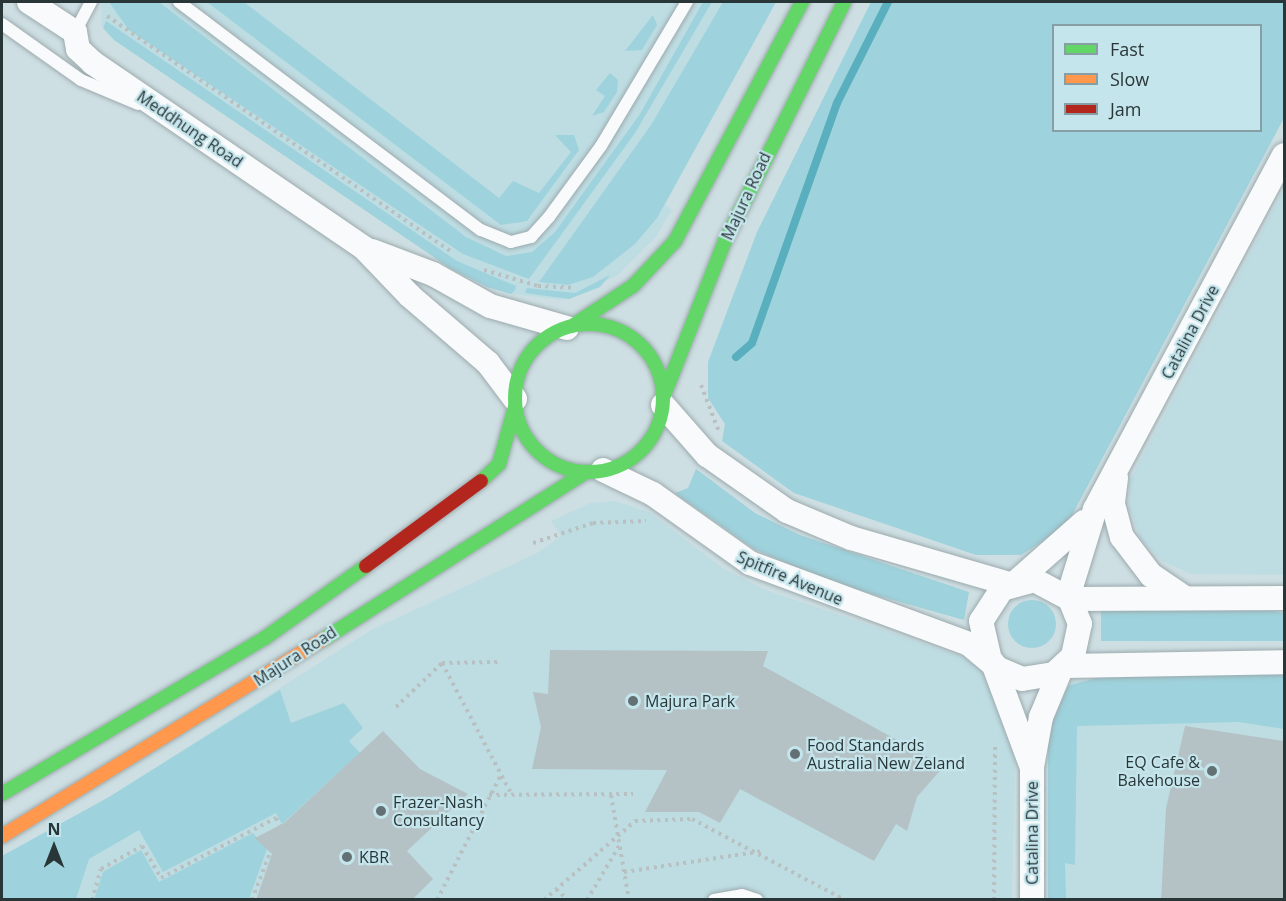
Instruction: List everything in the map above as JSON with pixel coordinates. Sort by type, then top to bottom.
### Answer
[{"type":"main road","points":[[569,327],[605,326],[635,340],[656,366],[663,401],[644,448],[594,471],[538,452],[515,403],[529,355],[569,327],[633,286],[675,241],[802,2]]},
{"type":"main road","name":"Majura Road","points":[[663,401],[734,221],[844,2]]},
{"type":"main road","name":"Majura Road","points":[[2,794],[265,638],[470,493],[502,458],[515,403]]},
{"type":"main road","name":"Majura Road","points":[[2,836],[170,737],[594,471]]},
{"type":"street","points":[[29,2],[75,32]]},
{"type":"street","name":"Meddhung Road","points":[[75,32],[82,54],[364,248],[488,363],[515,403]]},
{"type":"street","name":"Catalina Drive","points":[[1069,598],[1095,509],[1284,155]]},
{"type":"street","name":"Meddhung Road","points":[[364,248],[433,274],[489,306],[569,327]]},
{"type":"street","points":[[663,401],[693,443],[787,511],[851,538],[1013,583],[1044,582],[1069,598],[1280,597]]},
{"type":"street","points":[[1120,463],[1113,497],[1122,537],[1151,575],[1185,598]]},
{"type":"street","name":"Spitfire Avenue","points":[[594,471],[663,501],[757,567],[969,644],[992,661]]},
{"type":"street","name":"Catalina Drive","points":[[1013,583],[1064,544],[1095,509]]},
{"type":"street","points":[[1013,583],[983,614],[980,637],[992,661],[1022,679],[1063,668],[1284,662]]},
{"type":"street","points":[[1063,668],[1080,637],[1069,598]]},
{"type":"street","name":"Catalina Drive","points":[[992,661],[1011,699],[1032,767]]},
{"type":"street","name":"Catalina Drive","points":[[1032,900],[1032,767],[1041,717],[1063,668]]},
{"type":"lane","points":[[75,32],[91,2]]},
{"type":"lane","points":[[179,2],[485,233],[511,242],[534,234],[556,208],[601,146],[687,2]]},
{"type":"lane","points":[[2,24],[81,80],[181,122]]},
{"type":"lane","points":[[714,900],[742,895],[757,900]]},
{"type":"path","points":[[545,540],[601,522],[641,525],[663,501]]},
{"type":"path","points":[[396,707],[442,663],[500,662]]},
{"type":"path","points":[[442,663],[512,795]]},
{"type":"path","points":[[994,900],[996,738]]},
{"type":"path","points":[[437,900],[501,775]]},
{"type":"path","points":[[489,795],[633,794]]},
{"type":"path","points":[[611,795],[629,900]]},
{"type":"path","points":[[92,900],[101,869],[142,846],[161,878],[276,818],[279,825]]},
{"type":"path","points":[[544,900],[635,821],[692,819],[846,900]]},
{"type":"path","points":[[587,900],[620,844]]},
{"type":"path","points":[[252,900],[272,847]]},
{"type":"path","points":[[624,872],[763,850]]},
{"type":"path","points":[[556,889],[568,900]]},
{"type":"shaded area","points":[[102,2],[776,2],[665,205],[672,210],[655,238],[617,276],[562,300],[511,294],[450,268],[114,40],[101,25]]},
{"type":"shaded area","points":[[109,2],[159,2],[466,237],[506,256],[532,252],[555,232],[640,114],[703,2],[712,2],[635,133],[529,279],[463,254],[129,30]]},
{"type":"shaded area","points":[[207,2],[244,2],[499,198],[513,181],[539,193],[571,152],[555,135],[574,135],[579,150],[527,221],[501,225]]},
{"type":"shaded area","points":[[723,2],[776,2],[657,218],[635,244],[593,277],[568,285],[539,282],[651,125]]},
{"type":"shaded area","points":[[871,2],[1284,2],[1284,118],[1072,515],[1062,529],[1021,555],[976,555],[794,493],[722,441],[725,424],[708,398],[708,362],[757,232]]},
{"type":"shaded area","points":[[653,15],[657,25],[642,50],[625,51]]},
{"type":"shaded area","points":[[106,21],[457,261],[516,286],[515,290],[511,294],[487,287],[450,268],[114,40],[103,28]]},
{"type":"shaded area","points":[[610,73],[618,80],[617,92],[604,112],[592,116],[605,96],[596,90]]},
{"type":"shaded area","points":[[1284,189],[1284,575],[1191,574],[1162,561],[1140,538],[1129,506],[1130,480]]},
{"type":"shaded area","points":[[610,275],[600,287],[569,299],[525,293],[527,288],[575,293]]},
{"type":"shaded area","points":[[696,469],[755,513],[800,535],[969,592],[964,620],[833,583],[754,549],[675,493],[688,488]]},
{"type":"shaded area","name":"Majura Park","points":[[615,501],[649,512],[724,569],[766,590],[963,657],[990,677],[1015,754],[1012,899],[2,900],[2,856],[109,797],[371,630],[537,553],[561,536],[551,521],[590,503]]},
{"type":"shaded area","points":[[1027,600],[1037,600],[1049,607],[1056,619],[1056,629],[1049,641],[1037,648],[1027,648],[1012,637],[1008,629],[1008,619],[1019,604]]},
{"type":"shaded area","points":[[1101,610],[1272,611],[1284,613],[1284,641],[1101,641]]},
{"type":"shaded area","points":[[1106,675],[1284,675],[1284,729],[1239,722],[1077,726],[1075,865],[1065,863],[1066,899],[1048,900],[1048,733],[1068,686]]},
{"type":"shaded area","points":[[1284,675],[1284,899],[1048,900],[1048,733],[1068,686],[1073,681]]},
{"type":"shaded area","points":[[280,690],[291,723],[344,703],[363,728],[349,741],[360,753],[282,824],[276,813],[163,872],[139,830],[89,859],[76,899],[2,900],[2,856],[109,797]]},
{"type":"shaded area","points":[[253,833],[267,849],[249,899],[94,900],[103,872],[141,850],[159,882]]},
{"type":"building","points":[[550,650],[768,651],[763,666],[944,766],[917,797],[907,831],[896,824],[874,861],[740,789],[720,823],[699,812],[645,812],[667,770],[532,769],[541,727],[533,692],[548,694]]},
{"type":"building","points":[[1185,726],[1284,741],[1284,900],[1161,900],[1166,808]]},
{"type":"building","points":[[383,731],[420,769],[468,794],[407,851],[433,879],[412,900],[256,900],[272,854],[255,838],[284,823]]},
{"type":"waterway","points":[[736,357],[752,343],[837,103],[888,2]]},
{"type":"traffic: fast","points":[[572,326],[633,286],[675,241],[802,2]]},
{"type":"traffic: fast","points":[[663,398],[725,241],[844,2]]},
{"type":"traffic: fast","points":[[589,324],[617,330],[641,346],[657,370],[663,398],[657,426],[641,450],[617,466],[589,472],[561,466],[537,450],[521,426],[515,398],[521,370],[537,346],[561,330],[589,324]]},
{"type":"traffic: fast","points":[[481,481],[499,464],[515,407]]},
{"type":"traffic: fast","points":[[324,639],[586,472]]},
{"type":"traffic: fast","points":[[2,794],[265,638],[366,566]]},
{"type":"traffic: slow","points":[[2,836],[324,639]]},
{"type":"traffic: jam","points":[[366,566],[481,481]]},
{"type":"place","name":"Majura Park","points":[[633,701]]},
{"type":"place","name":"Food Standards Australia New Zeland","points":[[795,754]]},
{"type":"place","name":"EQ Cafe & Bakehouse","points":[[1212,771]]},
{"type":"place","name":"Frazer-Nash Consultancy","points":[[381,811]]},
{"type":"place","name":"KBR","points":[[347,857]]}]
